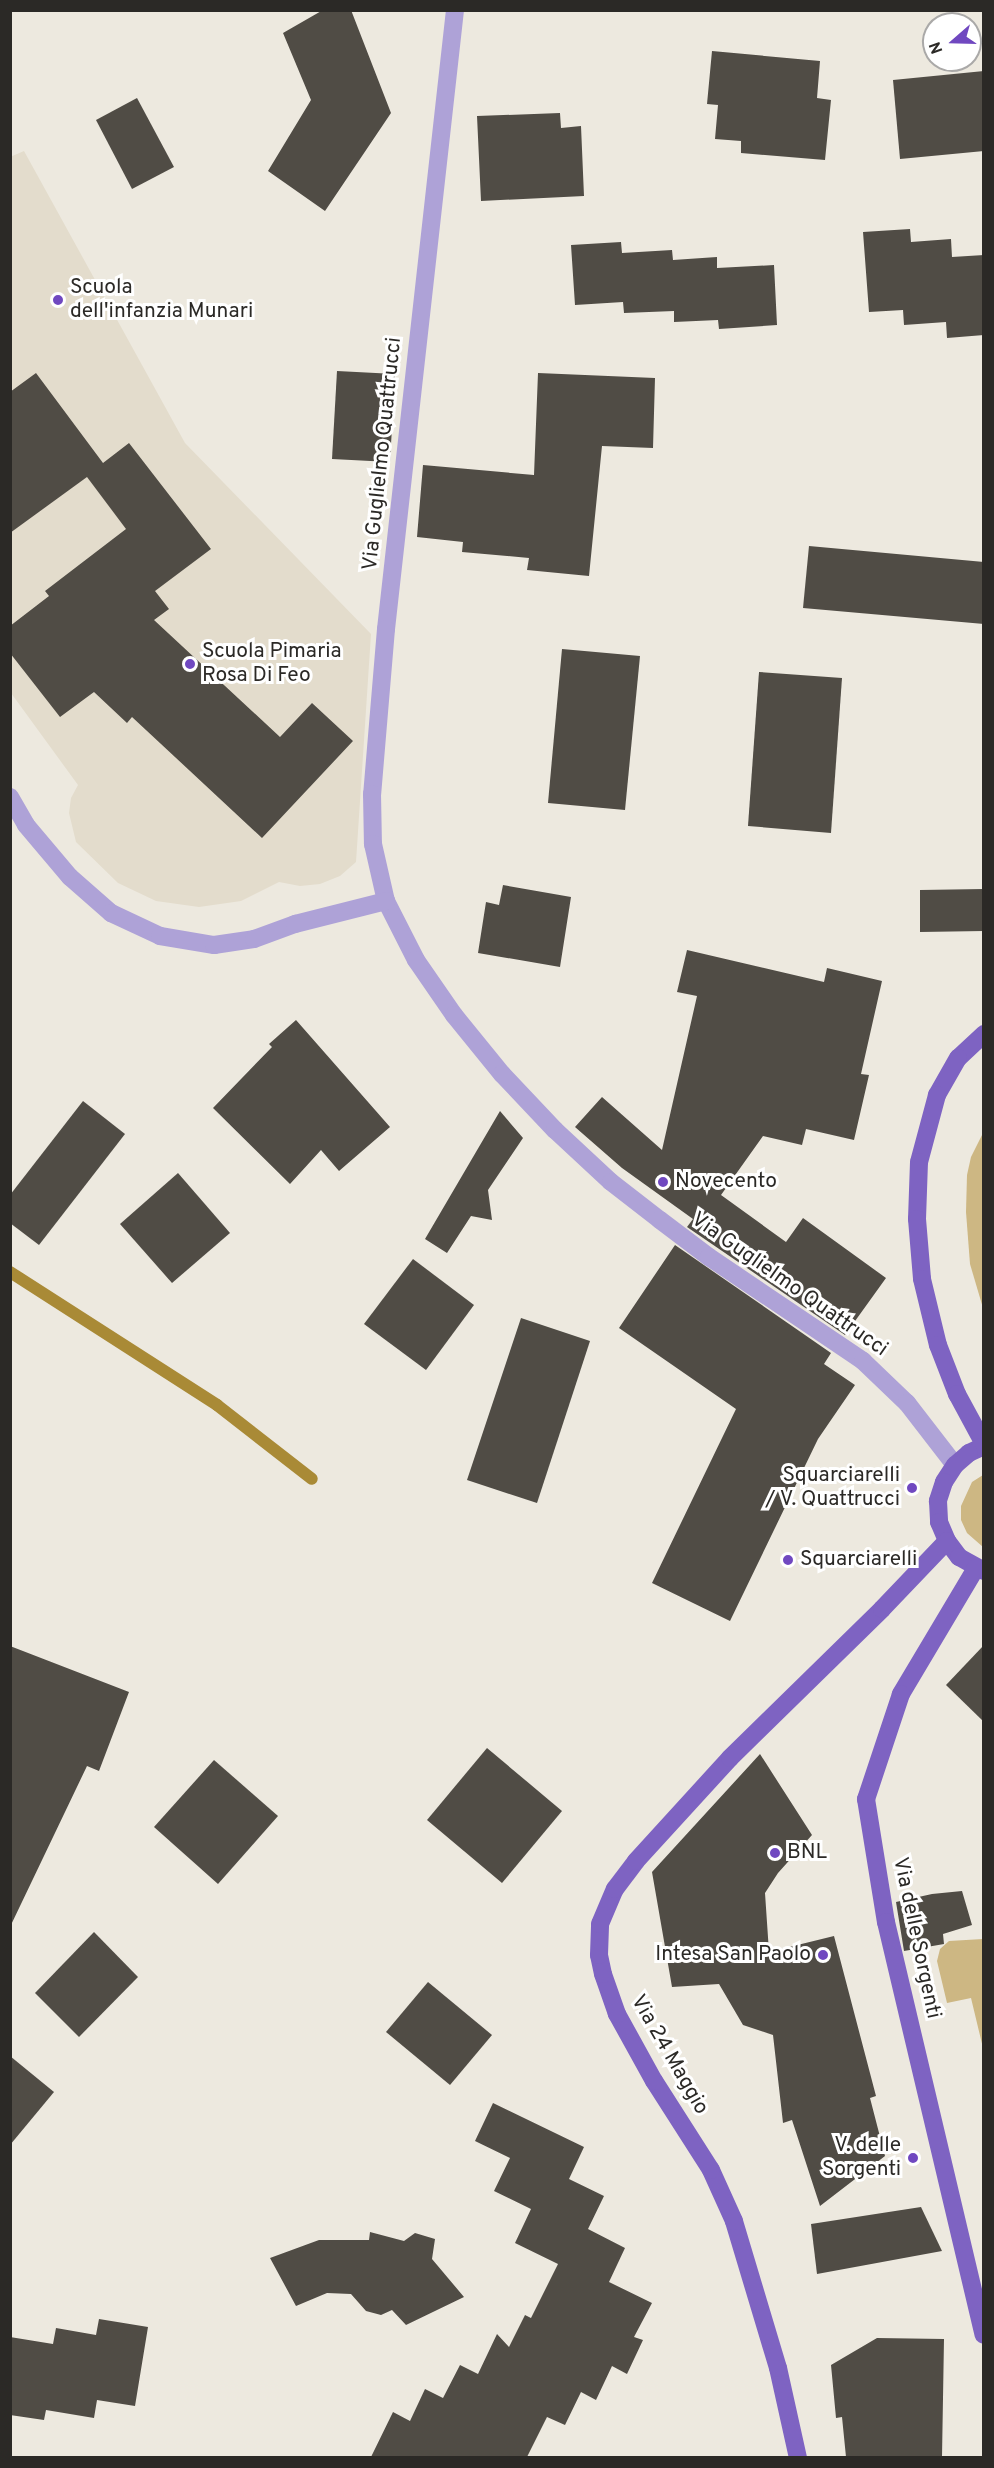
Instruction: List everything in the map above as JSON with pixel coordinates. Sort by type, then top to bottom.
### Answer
[{"type":"main road","points":[[980,1570],[959,1557],[946,1541],[939,1522],[938,1501],[944,1482],[955,1465],[969,1453],[984,1445],[957,1394],[938,1345],[922,1279],[917,1219],[919,1162],[937,1095],[958,1058],[984,1034]]},
{"type":"main road","name":"Via 24 Maggio","points":[[798,2457],[778,2368],[734,2221],[711,2170],[650,2074],[608,1994],[599,1955],[600,1923],[615,1889],[636,1861],[730,1758],[882,1609],[946,1541]]},
{"type":"main road","name":"Via delle Sorgenti","points":[[980,1570],[901,1694],[866,1799],[886,1922],[984,2335]]},
{"type":"street","name":"Via Guglielmo Quattrucci","points":[[455,10],[386,629],[372,794],[373,844],[386,901],[416,960],[454,1015],[502,1074],[555,1130],[611,1182],[701,1251],[862,1361],[907,1403],[955,1465]]},
{"type":"street","points":[[10,797],[26,825],[70,877],[111,913],[160,936],[214,945],[254,939],[295,924],[386,901]]},
{"type":"shaded area","name":"Scuola Pimaria Rosa Di Feo","points":[[24,151],[185,443],[371,634],[356,862],[340,876],[320,884],[300,886],[279,882],[241,901],[199,907],[156,901],[118,883],[76,842],[69,813],[71,798],[78,785],[11,693],[10,157]]},
{"type":"shaded area","points":[[983,1133],[983,1308],[970,1264],[966,1212],[967,1175],[971,1157]]},
{"type":"shaded area","points":[[983,1475],[983,1547],[967,1533],[961,1520],[961,1506],[972,1482]]},
{"type":"shaded area","points":[[984,1939],[983,2048],[971,1998],[947,2003],[937,1961],[940,1949],[949,1941]]},
{"type":"building","points":[[323,10],[351,10],[391,113],[325,211],[268,171],[311,100],[283,33]]},
{"type":"building","points":[[712,51],[820,61],[817,98],[831,100],[825,160],[741,153],[741,141],[715,139],[718,105],[707,104]]},
{"type":"building","points":[[984,71],[984,151],[900,159],[893,80]]},
{"type":"building","points":[[137,98],[174,167],[132,189],[96,120]]},
{"type":"building","points":[[560,113],[561,128],[581,126],[584,196],[481,201],[477,116]]},
{"type":"building","points":[[910,229],[911,242],[951,239],[952,257],[984,255],[984,335],[947,338],[946,322],[904,325],[903,310],[869,312],[863,232]]},
{"type":"building","points":[[621,242],[622,253],[672,250],[673,260],[717,257],[717,268],[774,265],[777,325],[719,329],[718,320],[674,322],[674,311],[624,313],[623,302],[575,305],[571,245]]},
{"type":"building","points":[[337,371],[395,374],[390,462],[332,459]]},
{"type":"building","points":[[36,373],[103,463],[129,443],[211,549],[155,591],[169,609],[154,620],[280,737],[312,703],[353,741],[262,838],[132,717],[127,723],[94,692],[60,717],[10,653],[10,626],[49,596],[45,591],[126,529],[87,477],[10,533],[10,392]]},
{"type":"building","points":[[538,373],[655,378],[653,448],[602,446],[589,576],[527,570],[529,558],[462,552],[463,542],[417,537],[423,465],[534,475]]},
{"type":"building","points":[[809,546],[984,562],[984,624],[803,608]]},
{"type":"building","points":[[562,649],[640,656],[625,810],[548,803]]},
{"type":"building","points":[[759,672],[842,678],[831,833],[748,826]]},
{"type":"building","points":[[503,885],[571,897],[560,967],[478,953],[486,902],[499,905]]},
{"type":"building","points":[[984,889],[984,931],[920,932],[920,890]]},
{"type":"building","points":[[687,950],[824,982],[827,968],[882,981],[861,1074],[869,1075],[854,1140],[806,1129],[802,1145],[763,1136],[721,1195],[786,1242],[803,1218],[886,1278],[845,1335],[687,1227],[693,1219],[622,1168],[575,1127],[602,1097],[662,1150],[697,996],[677,992]]},
{"type":"building","points":[[296,1020],[390,1127],[339,1171],[321,1150],[290,1184],[213,1108],[272,1047],[269,1044]]},
{"type":"building","points":[[83,1101],[125,1134],[39,1245],[10,1223],[10,1195]]},
{"type":"building","points":[[500,1111],[523,1138],[488,1190],[492,1220],[471,1216],[447,1253],[425,1239]]},
{"type":"building","points":[[178,1173],[230,1233],[172,1283],[120,1224]]},
{"type":"building","points":[[675,1245],[831,1353],[824,1364],[855,1385],[818,1439],[730,1621],[652,1583],[736,1409],[619,1328]]},
{"type":"building","points":[[413,1259],[474,1305],[426,1370],[364,1324]]},
{"type":"building","points":[[521,1318],[590,1341],[537,1503],[467,1480]]},
{"type":"building","points":[[984,1645],[984,1722],[946,1685]]},
{"type":"building","points":[[10,1646],[129,1692],[99,1771],[87,1766],[10,1927]]},
{"type":"building","points":[[487,1748],[562,1811],[502,1883],[427,1820]]},
{"type":"building","points":[[760,1754],[812,1835],[778,1873],[765,1893],[769,1952],[834,1936],[876,2096],[870,2098],[885,2156],[820,2206],[792,2120],[783,2123],[773,2035],[743,2025],[719,1984],[672,1987],[652,1872]]},
{"type":"building","points":[[214,1760],[278,1816],[218,1884],[154,1827]]},
{"type":"building","points":[[962,1891],[972,1925],[943,1934],[944,1944],[904,1951],[896,1902],[932,1894]]},
{"type":"building","points":[[94,1932],[138,1977],[79,2037],[35,1993]]},
{"type":"building","points":[[428,1982],[492,2035],[450,2085],[386,2032]]},
{"type":"building","points":[[10,2056],[54,2092],[10,2145]]},
{"type":"building","points":[[493,2103],[584,2147],[569,2179],[604,2196],[588,2229],[625,2248],[609,2282],[652,2303],[634,2337],[643,2340],[627,2374],[612,2366],[596,2400],[581,2392],[565,2425],[547,2417],[527,2457],[371,2457],[393,2412],[410,2421],[425,2389],[443,2398],[460,2365],[478,2374],[497,2334],[509,2347],[525,2315],[531,2318],[558,2264],[515,2243],[531,2209],[494,2191],[510,2158],[475,2141]]},
{"type":"building","points":[[921,2207],[942,2251],[817,2274],[811,2224]]},
{"type":"building","points":[[370,2232],[404,2241],[415,2233],[435,2239],[432,2259],[464,2297],[406,2325],[392,2310],[381,2315],[366,2311],[351,2294],[327,2293],[296,2306],[270,2258],[319,2240],[369,2240]]},
{"type":"building","points":[[99,2319],[148,2327],[135,2406],[97,2400],[94,2418],[46,2410],[44,2420],[10,2415],[10,2337],[53,2344],[56,2328],[96,2335]]},
{"type":"building","points":[[877,2338],[944,2339],[942,2457],[846,2457],[842,2417],[836,2418],[831,2365]]},
{"type":"waterway","points":[[10,1272],[217,1405],[312,1479]]},
{"type":"place","name":"Scuola dell'infanzia Munari","points":[[58,300]]},
{"type":"place","name":"Scuola Pimaria Rosa Di Feo","points":[[190,664]]},
{"type":"place","name":"Novecento","points":[[663,1182]]},
{"type":"place","name":"Squarciarelli / V. Quattrucci","points":[[912,1488]]},
{"type":"place","name":"Squarciarelli","points":[[788,1560]]},
{"type":"place","name":"BNL","points":[[775,1853]]},
{"type":"place","name":"Intesa San Paolo","points":[[823,1955]]},
{"type":"place","name":"V. delle Sorgenti","points":[[913,2158]]}]
